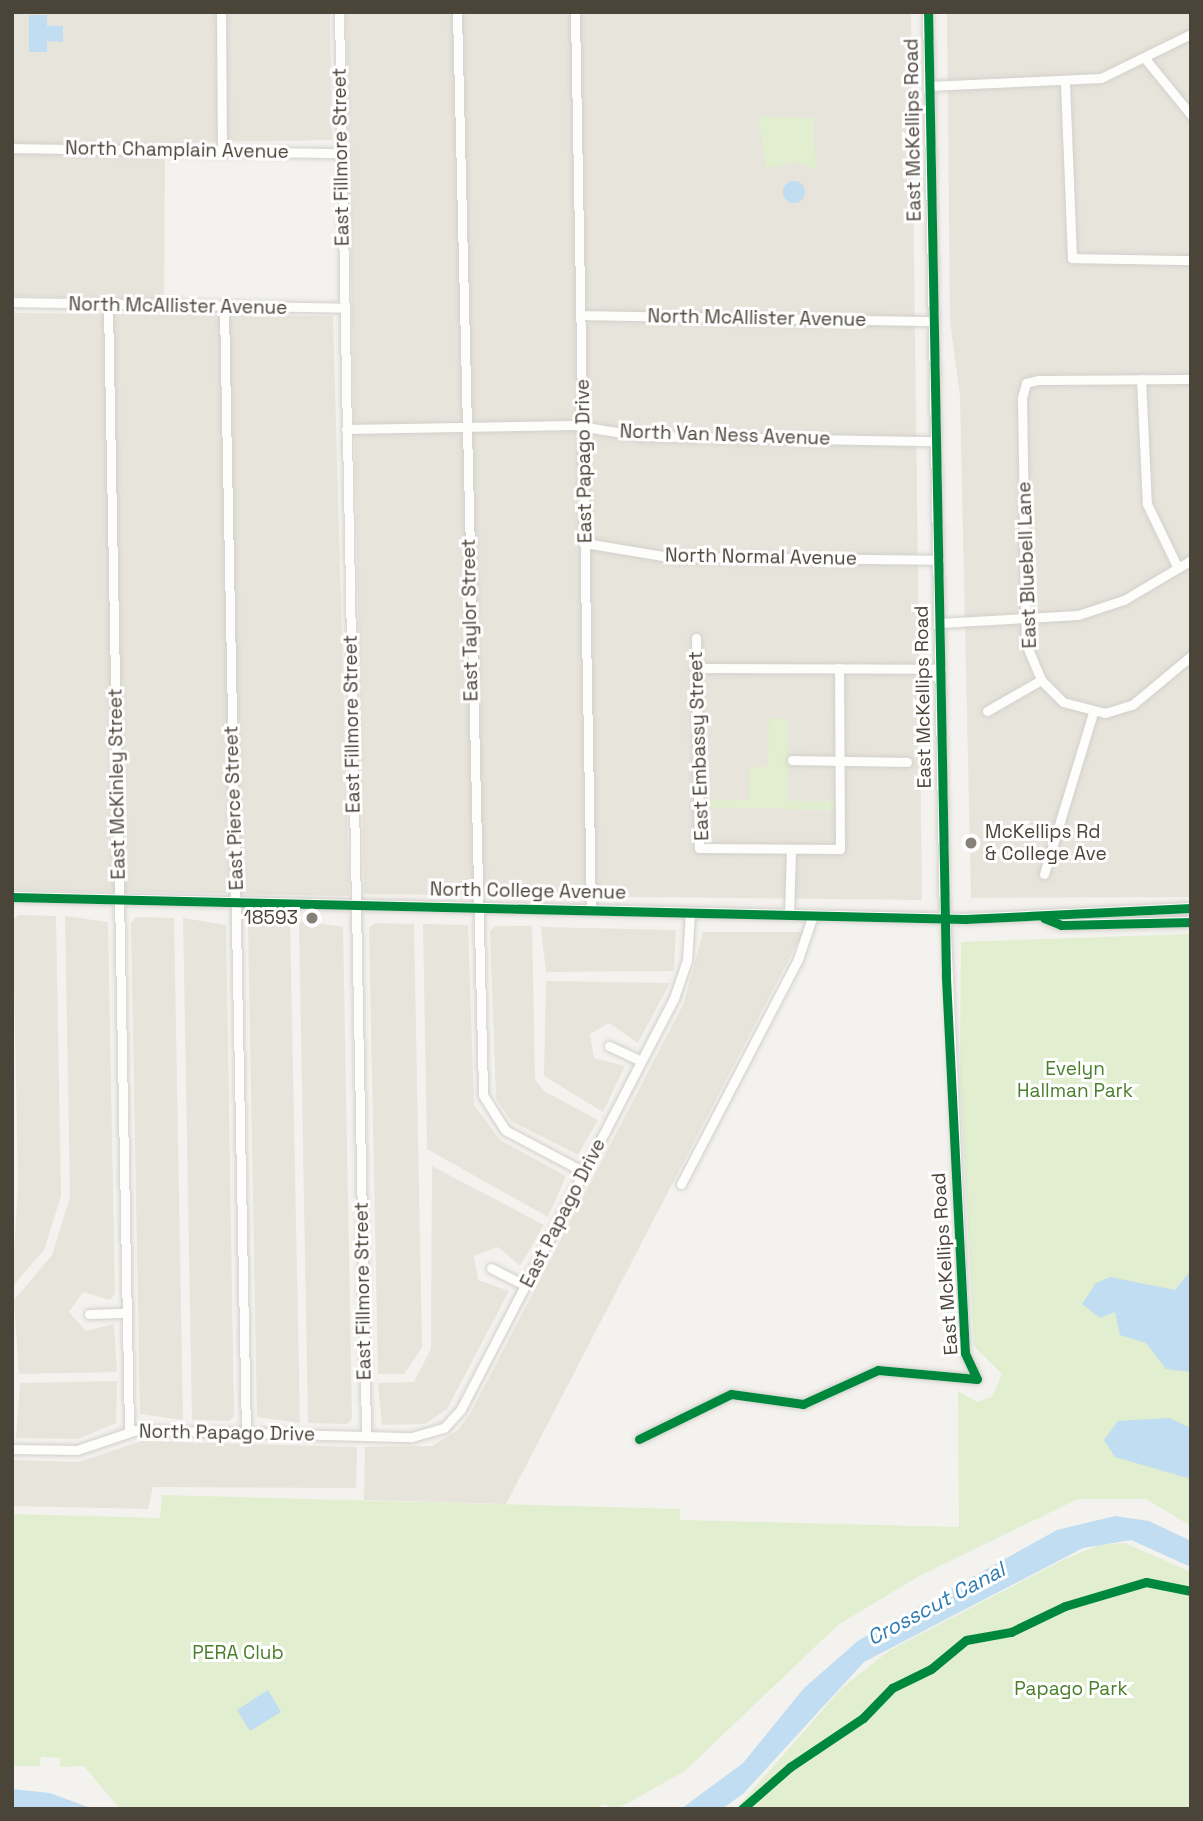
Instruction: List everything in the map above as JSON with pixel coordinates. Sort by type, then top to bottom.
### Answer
[{"type":"street","points":[[220,12],[222,151]]},
{"type":"street","name":"East Fillmore Street","points":[[338,12],[356,904],[363,1436]]},
{"type":"street","name":"East Taylor Street","points":[[457,12],[485,1103],[505,1130],[584,1172]]},
{"type":"street","name":"East Papago Drive","points":[[575,12],[591,910]]},
{"type":"street","name":"East McKellips Road","points":[[639,1439],[731,1394],[803,1404],[878,1370],[976,1379],[965,1353],[945,918],[928,12]]},
{"type":"street","points":[[929,86],[1065,83],[1147,61],[1191,34]]},
{"type":"street","points":[[1147,61],[1191,115]]},
{"type":"street","points":[[1065,83],[1072,258],[1191,260]]},
{"type":"street","name":"North Champlain Avenue","points":[[12,148],[341,153]]},
{"type":"street","name":"North McAllister Avenue","points":[[12,302],[224,308],[344,308]]},
{"type":"street","name":"East McKinley Street","points":[[108,305],[129,1431]]},
{"type":"street","name":"East Pierce Street","points":[[224,308],[246,1433]]},
{"type":"street","name":"North McAllister Avenue","points":[[581,316],[934,321]]},
{"type":"street","points":[[1178,568],[1147,504],[1141,379],[1191,379]]},
{"type":"street","name":"East Bluebell Lane","points":[[1093,712],[1063,702],[1041,680],[1029,655],[1026,620],[1026,383],[1141,379]]},
{"type":"street","name":"North Van Ness Avenue","points":[[346,429],[582,426],[640,436],[936,441]]},
{"type":"street","name":"North Normal Avenue","points":[[585,543],[668,557],[939,560]]},
{"type":"street","points":[[940,623],[1026,620],[1099,610],[1191,560]]},
{"type":"street","name":"East Embassy Street","points":[[696,638],[699,848],[790,850]]},
{"type":"street","points":[[1044,874],[1053,831],[1086,752],[1093,712],[1132,705],[1191,656]]},
{"type":"street","points":[[696,668],[941,669]]},
{"type":"street","points":[[789,914],[790,850],[840,849],[839,668]]},
{"type":"street","points":[[987,711],[1041,680]]},
{"type":"street","points":[[792,760],[907,762]]},
{"type":"street","name":"North College Avenue","points":[[12,897],[945,918],[1044,918],[1060,911],[1191,908]]},
{"type":"street","name":"East Papago Drive","points":[[363,1436],[420,1437],[450,1422],[525,1285],[683,979],[690,912]]},
{"type":"street","points":[[681,1184],[798,959],[813,915]]},
{"type":"street","name":"North College Avenue","points":[[1044,918],[1060,925],[1191,922]]},
{"type":"street","points":[[609,1046],[641,1061]]},
{"type":"street","points":[[491,1268],[525,1285]]},
{"type":"street","points":[[89,1314],[127,1313]]},
{"type":"street","name":"North Papago Drive","points":[[12,1449],[84,1449],[129,1431],[363,1436]]},
{"type":"shaded area","points":[[12,12],[330,12],[332,140],[165,143],[164,299],[12,296]]},
{"type":"shaded area","points":[[346,12],[911,12],[922,900],[364,894]]},
{"type":"shaded area","points":[[947,12],[1191,12],[1191,897],[971,898],[960,397],[950,321]]},
{"type":"shaded area","points":[[12,313],[333,316],[349,896],[12,890]]},
{"type":"shaded area","points":[[18,915],[56,916],[61,1196],[44,1250],[12,1287],[18,1186],[13,920]]},
{"type":"shaded area","points":[[65,916],[108,922],[115,1294],[110,1300],[83,1292],[69,1312],[86,1331],[114,1324],[117,1372],[19,1374],[14,1300],[52,1255],[70,1197]]},
{"type":"shaded area","points":[[136,917],[174,918],[183,1420],[140,1414],[131,923]]},
{"type":"shaded area","points":[[183,918],[226,925],[234,1416],[229,1421],[192,1420]]},
{"type":"shaded area","points":[[253,920],[290,921],[300,1423],[257,1417],[248,925]]},
{"type":"shaded area","points":[[299,921],[343,927],[352,1419],[347,1424],[308,1423]]},
{"type":"shaded area","points":[[375,923],[414,924],[422,1347],[404,1374],[378,1374],[369,928]]},
{"type":"shaded area","points":[[423,924],[468,925],[474,1105],[500,1140],[566,1176],[548,1217],[427,1149]]},
{"type":"shaded area","points":[[495,926],[532,926],[535,1079],[544,1091],[598,1120],[578,1155],[511,1121],[496,1099],[490,931]]},
{"type":"shaded area","points":[[541,927],[676,930],[674,971],[546,972]]},
{"type":"shaded area","points":[[703,932],[803,932],[506,1504],[364,1500],[365,1447],[432,1446],[458,1430],[470,1414],[684,1003]]},
{"type":"shaded area","points":[[546,981],[670,983],[638,1043],[609,1023],[590,1034],[594,1058],[625,1066],[603,1112],[544,1076]]},
{"type":"shaded area","points":[[432,1166],[544,1225],[520,1266],[498,1247],[474,1256],[478,1280],[509,1291],[447,1409],[425,1424],[382,1425],[378,1383],[414,1382],[431,1349]]},
{"type":"shaded area","points":[[117,1381],[116,1423],[78,1439],[16,1438],[20,1383]]},
{"type":"shaded area","points":[[141,1441],[357,1447],[356,1488],[153,1487],[148,1509],[12,1506],[12,1460],[79,1462]]},
{"type":"green space","points":[[758,117],[813,118],[816,171],[798,162],[766,168]]},
{"type":"green space","points":[[769,719],[788,719],[788,801],[834,801],[834,810],[705,807],[705,799],[749,800],[750,769],[768,766]]},
{"type":"green space","name":"PERA Club","points":[[1191,934],[1191,1526],[1146,1499],[1078,1499],[919,1576],[838,1625],[685,1771],[617,1809],[603,1804],[598,1809],[120,1809],[84,1766],[60,1767],[60,1758],[41,1757],[40,1766],[12,1766],[12,1514],[160,1518],[162,1495],[680,1509],[680,1520],[959,1527],[958,1391],[977,1402],[992,1397],[1002,1374],[974,1346],[960,1076],[961,942]]},
{"type":"green space","name":"Papago Park","points":[[1125,1543],[1191,1572],[1191,1809],[736,1809],[841,1689],[890,1650],[1063,1560],[1099,1545]]},
{"type":"water","points":[[29,15],[47,15],[47,26],[63,26],[63,42],[47,41],[47,52],[29,52]]},
{"type":"water","points":[[794,181],[802,184],[805,192],[802,200],[794,203],[786,200],[783,192],[786,184]]},
{"type":"water","points":[[1191,1270],[1191,1372],[1166,1369],[1146,1343],[1120,1335],[1115,1312],[1100,1318],[1082,1304],[1096,1283],[1110,1277],[1175,1290]]},
{"type":"water","points":[[1169,1418],[1191,1428],[1191,1479],[1115,1457],[1104,1440],[1118,1421]]},
{"type":"water","name":"Crosscut Canal","points":[[1115,1516],[1149,1521],[1191,1541],[1191,1567],[1131,1540],[1083,1548],[864,1662],[744,1793],[722,1809],[681,1809],[743,1763],[804,1688],[859,1640],[1057,1530]]},
{"type":"water","points":[[268,1690],[281,1712],[250,1731],[237,1710]]},
{"type":"water","points":[[12,1789],[50,1793],[93,1809],[12,1809]]},
{"type":"cycle path","points":[[639,1439],[731,1394],[803,1404],[878,1370],[977,1379],[965,1353],[946,974],[928,12]]},
{"type":"cycle path","points":[[12,897],[965,919],[1191,908]]},
{"type":"cycle path","points":[[1044,918],[1061,925],[1191,922]]},
{"type":"cycle path","points":[[742,1809],[790,1767],[863,1718],[892,1688],[931,1669],[966,1640],[1011,1632],[1065,1606],[1146,1582],[1191,1591]]},
{"type":"place","name":"McKellips Rd & College Ave","points":[[971,843]]},
{"type":"place","name":"18593","points":[[312,918]]},
{"type":"park label","name":"Evelyn Hallman Park","points":[[1075,1080]]}]
